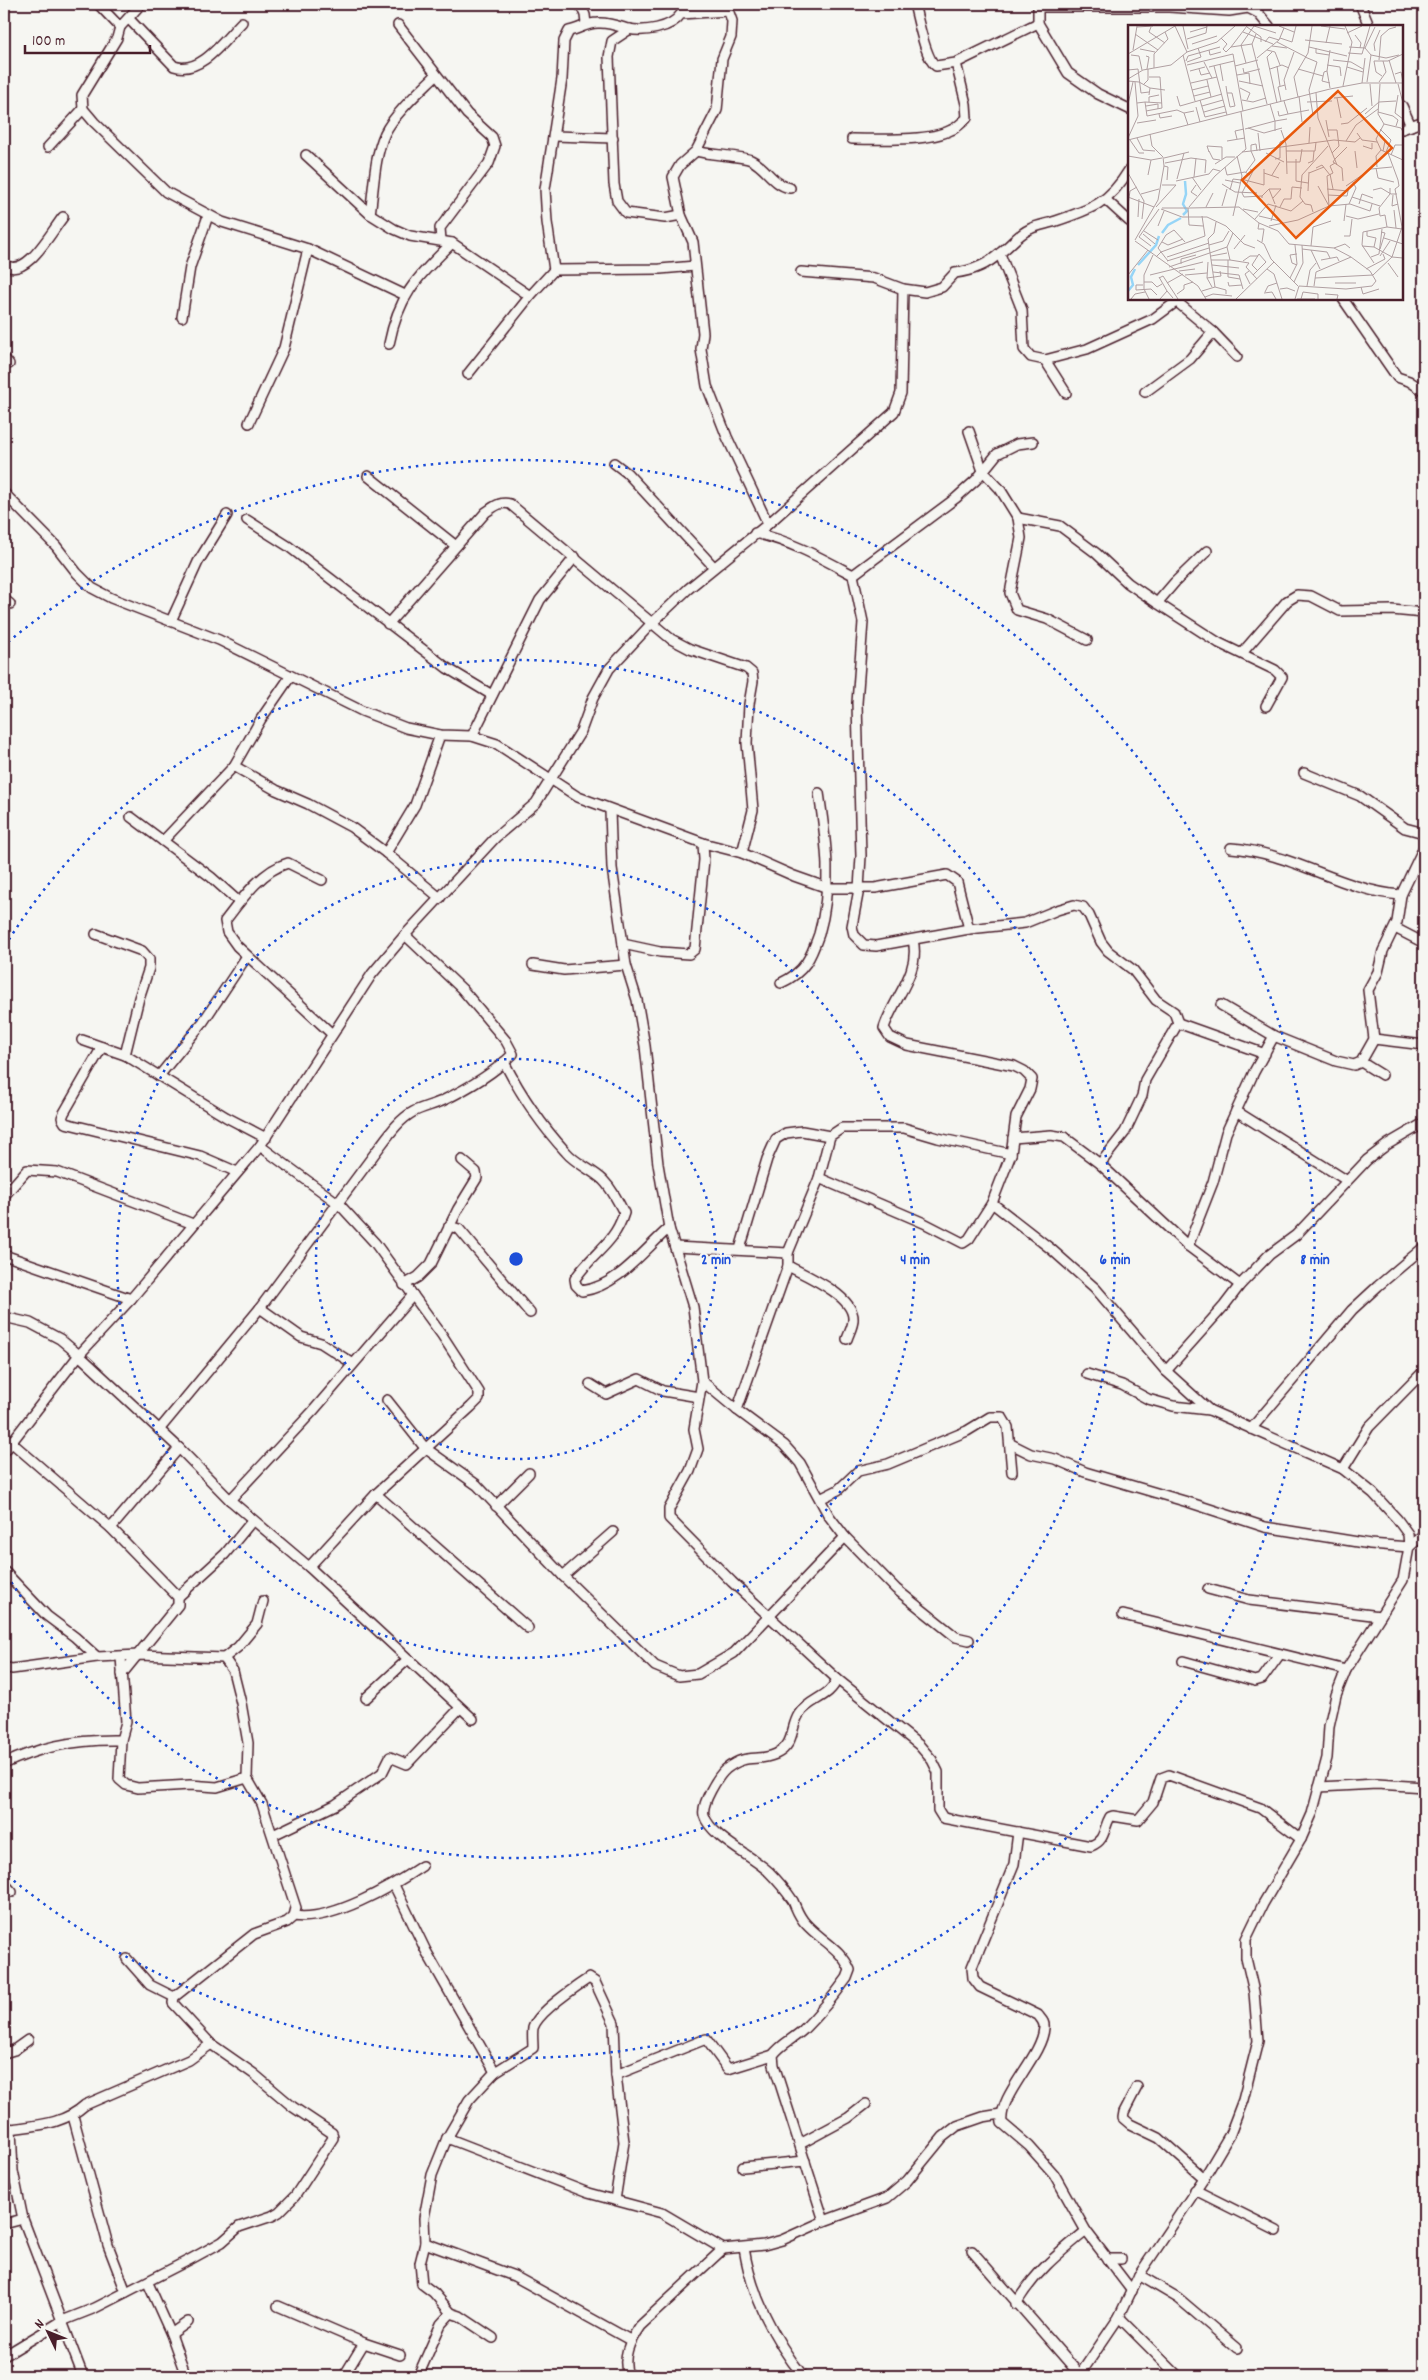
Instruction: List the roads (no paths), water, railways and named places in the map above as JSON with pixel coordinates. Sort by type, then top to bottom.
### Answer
[{"type":"street","points":[[98,4],[120,26]]},
{"type":"street","points":[[141,4],[129,19],[120,26],[117,38],[82,95],[83,109],[166,192],[208,216],[308,249],[405,295]]},
{"type":"street","points":[[580,4],[585,15],[586,24]]},
{"type":"street","points":[[914,4],[932,63],[943,66],[956,63],[1038,23]]},
{"type":"street","points":[[1360,4],[1369,25]]},
{"type":"street","points":[[1128,109],[1098,94],[1068,73],[1038,23],[1038,5],[1168,6],[1229,11],[1248,8],[1258,13],[1268,25]]},
{"type":"street","points":[[554,270],[547,222],[545,189],[562,79],[564,41],[569,31],[581,29],[586,24],[600,22],[630,29],[664,27],[677,20],[681,14],[727,7],[732,21],[731,37],[722,59],[717,110],[696,151],[680,165],[673,177],[681,215],[693,242],[703,333],[701,349],[707,386],[727,437],[768,524]]},
{"type":"street","points":[[129,19],[174,66],[184,69],[198,65],[242,22]]},
{"type":"street","points":[[398,25],[467,114],[492,137],[495,146],[488,163],[440,228],[441,240]]},
{"type":"street","points":[[630,29],[612,41],[610,57],[617,202],[626,213],[665,218],[681,215]]},
{"type":"street","points":[[852,139],[891,140],[937,136],[952,130],[967,118],[966,104],[956,63]]},
{"type":"street","points":[[370,214],[378,155],[385,132],[410,101],[436,75]]},
{"type":"street","points":[[48,147],[83,109]]},
{"type":"street","points":[[1403,112],[1406,128],[1424,121]]},
{"type":"street","points":[[554,136],[613,138]]},
{"type":"street","points":[[696,151],[751,160],[782,186],[790,188]]},
{"type":"street","points":[[306,155],[370,214],[394,229],[410,236],[452,243],[530,296]]},
{"type":"street","points":[[801,272],[874,278],[903,289],[926,292],[942,287],[955,273],[973,271],[1000,254],[1018,236],[1031,228],[1088,210],[1106,200],[1120,185],[1128,172]]},
{"type":"street","points":[[1106,200],[1128,220]]},
{"type":"street","points":[[182,317],[190,267],[208,216]]},
{"type":"street","points":[[4,264],[17,269],[27,264],[63,217]]},
{"type":"street","points":[[389,344],[394,318],[405,295],[452,243]]},
{"type":"street","points":[[249,423],[284,348],[308,249]]},
{"type":"street","points":[[1000,254],[1022,310],[1024,349],[1031,357],[1045,360],[1096,345],[1154,319],[1179,301],[1237,357]]},
{"type":"street","points":[[468,374],[530,296],[554,270],[660,270],[695,266]]},
{"type":"street","points":[[4,1452],[7,1440],[80,1355],[132,1299],[260,1146],[372,974],[405,935],[496,837],[536,803],[581,731],[593,698],[609,669],[651,624],[688,589],[768,524],[894,412],[901,393],[903,289]]},
{"type":"street","points":[[1345,300],[1397,377],[1409,380],[1424,391]]},
{"type":"street","points":[[1145,392],[1190,359],[1213,332]]},
{"type":"street","points":[[1045,360],[1066,393]]},
{"type":"street","points":[[969,431],[983,471],[1000,489],[1018,518],[1021,538],[1010,594],[1017,610],[1046,619],[1087,640]]},
{"type":"street","points":[[854,575],[956,498],[976,480],[998,454],[1017,444],[1033,442]]},
{"type":"street","points":[[614,463],[657,505],[714,567]]},
{"type":"street","points":[[368,476],[456,546]]},
{"type":"street","points":[[4,493],[56,546],[77,573],[92,588],[110,598],[219,640],[290,677],[397,725],[440,735],[472,736],[497,744],[578,797],[610,811],[703,843],[742,853],[794,876],[828,888],[859,889],[907,883],[940,874],[947,875],[957,882],[969,929]]},
{"type":"street","points":[[388,624],[486,512],[504,503],[510,504],[671,639],[690,649],[738,665],[752,673],[753,681],[748,704],[747,743],[753,810],[742,853]]},
{"type":"street","points":[[171,621],[198,562],[227,515]]},
{"type":"street","points":[[1018,518],[1060,526],[1096,553],[1128,582],[1157,603],[1219,643],[1275,670],[1282,677],[1266,706]]},
{"type":"street","points":[[247,520],[288,546],[447,668],[492,695]]},
{"type":"street","points":[[755,533],[781,539],[854,575]]},
{"type":"street","points":[[1157,603],[1208,551]]},
{"type":"street","points":[[472,736],[540,600],[575,557]]},
{"type":"street","points":[[854,575],[863,622],[857,703],[859,889],[852,926],[854,935],[858,940],[864,945],[876,946],[969,929],[1025,923],[1074,905],[1083,907],[1101,942],[1108,951],[1133,970],[1156,1000],[1174,1012],[1178,1022],[1265,1054]]},
{"type":"street","points":[[1242,654],[1287,601],[1297,595],[1312,596],[1340,611],[1392,610],[1424,613]]},
{"type":"street","points":[[163,841],[234,766],[261,719],[290,677]]},
{"type":"street","points":[[386,853],[415,805],[440,735]]},
{"type":"street","points":[[234,766],[276,790],[308,804],[351,827],[386,853],[440,898]]},
{"type":"street","points":[[1304,773],[1360,796],[1405,828],[1424,833]]},
{"type":"street","points":[[781,983],[791,979],[811,958],[823,918],[828,888],[827,850],[819,793]]},
{"type":"street","points":[[610,811],[612,868],[626,965],[636,1000],[645,1046],[658,1164],[670,1228],[693,1308],[702,1381],[694,1429],[698,1449],[690,1471],[669,1509],[669,1518],[732,1582],[837,1679],[919,1746],[932,1760],[938,1772],[938,1810],[942,1818],[1091,1846],[1098,1844],[1104,1837],[1110,1818],[1114,1816],[1138,1820],[1153,1802],[1162,1778],[1169,1775],[1260,1808],[1301,1839]]},
{"type":"street","points":[[131,817],[211,877],[239,902]]},
{"type":"street","points":[[623,944],[660,952],[690,954],[695,949],[704,860],[703,843]]},
{"type":"street","points":[[1221,1005],[1274,1036],[1341,1063],[1354,1065],[1361,1062],[1374,1038],[1368,990],[1378,972],[1383,951],[1394,928],[1401,895],[1424,847]]},
{"type":"street","points":[[1231,848],[1255,850],[1380,894],[1401,895]]},
{"type":"street","points":[[322,880],[288,863],[278,866],[239,902],[225,921],[227,932],[237,946],[332,1034]]},
{"type":"street","points":[[1394,928],[1424,944]]},
{"type":"street","points":[[96,934],[142,951],[149,959],[149,968],[138,998],[125,1055]]},
{"type":"street","points":[[159,1430],[260,1308],[400,1122],[412,1112],[442,1101],[474,1083],[513,1054],[506,1041],[462,990],[405,935]]},
{"type":"street","points":[[819,1178],[924,1223],[963,1243],[969,1239],[992,1202],[1011,1154],[1016,1117],[1030,1089],[1032,1079],[1024,1071],[1014,1066],[993,1061],[907,1044],[890,1037],[884,1028],[911,970],[916,952],[913,940]]},
{"type":"street","points":[[159,1076],[202,1022],[247,956]]},
{"type":"street","points":[[533,964],[564,970],[626,965]]},
{"type":"street","points":[[1100,1164],[1125,1132],[1142,1096],[1145,1080],[1178,1022]]},
{"type":"street","points":[[1188,1246],[1213,1182],[1226,1133],[1254,1072],[1274,1036]]},
{"type":"street","points":[[1374,1038],[1422,1045],[1424,1054]]},
{"type":"street","points":[[82,1040],[125,1055],[226,1117],[266,1138]]},
{"type":"street","points":[[102,1047],[64,1113],[62,1118],[65,1123],[200,1156],[237,1172]]},
{"type":"street","points":[[504,1062],[522,1096],[566,1152],[580,1166],[602,1180],[614,1194],[624,1213],[620,1226],[607,1245],[584,1265],[575,1279],[576,1285],[582,1291],[593,1290],[616,1279],[670,1228]]},
{"type":"street","points":[[1361,1062],[1382,1075]]},
{"type":"street","points":[[1236,1111],[1346,1180]]},
{"type":"street","points":[[1166,1371],[1224,1306],[1240,1285],[1269,1255],[1296,1235],[1366,1160],[1388,1144],[1424,1123]]},
{"type":"street","points":[[737,1410],[788,1266],[788,1253],[819,1178],[830,1136],[842,1128],[854,1126],[904,1128],[938,1138],[1011,1154]]},
{"type":"street","points":[[740,1249],[766,1158],[776,1139],[786,1133],[802,1131],[830,1136]]},
{"type":"street","points":[[1013,1138],[1051,1135],[1064,1137],[1100,1164],[1188,1246],[1240,1285]]},
{"type":"street","points":[[260,1146],[339,1204],[375,1243],[479,1392],[478,1398],[471,1407],[376,1494],[309,1567]]},
{"type":"street","points":[[404,1285],[418,1277],[431,1264],[458,1209],[477,1178],[476,1172],[462,1160]]},
{"type":"street","points":[[4,1196],[27,1170],[57,1172],[194,1224]]},
{"type":"street","points":[[972,2251],[1080,2376],[1120,2317],[1139,2275],[1204,2178],[1230,2134],[1244,2100],[1258,2041],[1254,1992],[1246,1958],[1246,1939],[1263,1904],[1301,1839],[1312,1814],[1327,1758],[1329,1726],[1336,1695],[1346,1670],[1403,1580],[1409,1547],[1408,1534],[1397,1519],[1373,1493],[1343,1469],[1209,1410],[1166,1371],[1096,1288],[992,1202]]},
{"type":"street","points":[[449,1226],[459,1228],[530,1313]]},
{"type":"street","points":[[676,1247],[788,1253]]},
{"type":"street","points":[[1251,1429],[1352,1310],[1424,1247]]},
{"type":"street","points":[[4,1255],[132,1299]]},
{"type":"street","points":[[788,1266],[834,1291],[848,1305],[853,1320],[847,1339]]},
{"type":"street","points":[[230,1500],[313,1411],[352,1363],[413,1295]]},
{"type":"street","points":[[260,1308],[301,1337],[321,1343],[352,1363]]},
{"type":"street","points":[[4,1318],[30,1323],[60,1339],[80,1355],[180,1448],[230,1500],[309,1567],[363,1619],[387,1638],[407,1660],[473,1719]]},
{"type":"street","points":[[1343,1469],[1369,1427],[1424,1371]]},
{"type":"street","points":[[1088,1374],[1122,1385],[1148,1399],[1173,1406],[1209,1410]]},
{"type":"street","points":[[590,1384],[601,1392],[611,1393],[639,1380],[662,1391],[700,1397]]},
{"type":"street","points":[[702,1381],[784,1445],[800,1463],[829,1516],[846,1537],[896,1589],[956,1637],[969,1640]]},
{"type":"street","points":[[387,1400],[425,1448],[477,1486],[562,1576],[655,1666],[679,1676],[698,1674],[734,1653],[846,1537]]},
{"type":"street","points":[[820,1499],[838,1490],[858,1471],[888,1464],[967,1431],[990,1417],[1002,1418],[1008,1427],[1012,1472]]},
{"type":"street","points":[[7,1440],[111,1528],[178,1597],[178,1605],[122,1674]]},
{"type":"street","points":[[1011,1444],[1031,1454],[1055,1459],[1085,1472],[1191,1502],[1265,1527],[1370,1544],[1409,1547],[1424,1534]]},
{"type":"street","points":[[111,1528],[180,1448]]},
{"type":"street","points":[[496,1506],[529,1473]]},
{"type":"street","points":[[376,1494],[528,1628]]},
{"type":"street","points":[[178,1597],[225,1554],[253,1520]]},
{"type":"street","points":[[562,1576],[613,1532]]},
{"type":"street","points":[[4,1571],[46,1616],[75,1637],[97,1658]]},
{"type":"street","points":[[1208,1589],[1249,1600],[1380,1616]]},
{"type":"street","points":[[4,1667],[12,1669],[97,1658],[139,1655],[224,1658],[238,1647],[257,1624],[263,1601]]},
{"type":"street","points":[[1123,1615],[1346,1670]]},
{"type":"street","points":[[1183,1661],[1255,1680],[1262,1679],[1280,1654]]},
{"type":"street","points":[[121,1657],[126,1722],[121,1740],[120,1779],[126,1785],[138,1788],[190,1785],[217,1788],[247,1778]]},
{"type":"street","points":[[4,2356],[62,2321],[95,2308],[148,2282],[222,2242],[239,2227],[279,2212],[295,2196],[333,2138],[332,2133],[293,2107],[254,2074],[211,2044],[179,2012],[173,2003],[174,1997],[254,1934],[287,1922],[294,1916],[296,1908],[262,1804],[247,1778],[248,1744],[241,1703],[233,1671],[224,1658]]},
{"type":"street","points":[[366,1698],[407,1660]]},
{"type":"street","points":[[616,2075],[706,2039],[728,2068],[773,2055],[779,2047],[794,2038],[809,2024],[847,1978],[850,1970],[834,1947],[807,1925],[797,1913],[792,1900],[768,1871],[728,1843],[704,1816],[704,1810],[714,1781],[721,1773],[738,1760],[751,1757],[767,1757],[783,1750],[792,1739],[800,1713],[806,1706],[834,1688],[837,1679]]},
{"type":"street","points":[[273,1835],[335,1805],[382,1773],[390,1757],[407,1764],[460,1708]]},
{"type":"street","points":[[4,1764],[25,1754],[92,1739],[121,1740]]},
{"type":"street","points":[[1319,1787],[1377,1784],[1424,1787]]},
{"type":"street","points":[[1018,1832],[1014,1864],[972,1967],[973,1978],[980,1987],[1038,2015],[1044,2022],[1044,2029],[1001,2114],[1002,2123],[1029,2146],[1054,2174],[1086,2231],[1132,2291]]},
{"type":"street","points":[[294,1916],[306,1918],[327,1915],[394,1885],[422,1866]]},
{"type":"street","points":[[4,1883],[12,1892]]},
{"type":"street","points":[[394,1885],[426,1951],[495,2072]]},
{"type":"street","points":[[127,1958],[150,1985],[174,1997]]},
{"type":"street","points":[[493,2338],[460,2316],[451,2313],[434,2293],[422,2284],[420,2263],[425,2243],[424,2218],[431,2184],[447,2138],[469,2100],[495,2072],[533,2048],[533,2030],[536,2023],[564,1994],[589,1978],[595,1982],[614,2023],[616,2075],[624,2142],[615,2200]]},
{"type":"street","points":[[4,2053],[14,2050],[28,2040]]},
{"type":"street","points":[[83,2376],[23,2219],[8,2127],[46,2124],[73,2116],[85,2106],[189,2060],[211,2044]]},
{"type":"street","points":[[773,2055],[774,2065],[824,2221]]},
{"type":"street","points":[[1137,2087],[1124,2112],[1123,2118],[1130,2124],[1159,2138],[1204,2178]]},
{"type":"street","points":[[800,2144],[848,2118],[866,2104]]},
{"type":"street","points":[[447,2138],[504,2162],[567,2183],[588,2193],[662,2213],[723,2249],[744,2248],[782,2240],[824,2221],[887,2198],[907,2181],[943,2137],[957,2126],[982,2117],[1001,2114]]},
{"type":"street","points":[[73,2116],[108,2245],[126,2292]]},
{"type":"street","points":[[743,2167],[805,2161]]},
{"type":"street","points":[[1066,2196],[1072,2188]]},
{"type":"street","points":[[1195,2190],[1276,2230]]},
{"type":"street","points":[[4,2224],[23,2219]]},
{"type":"street","points":[[1016,2304],[1028,2284],[1048,2263],[1086,2231]]},
{"type":"street","points":[[425,2243],[514,2276],[630,2340]]},
{"type":"street","points":[[744,2248],[748,2272],[756,2296],[790,2360],[804,2376]]},
{"type":"street","points":[[628,2376],[626,2352],[630,2340],[640,2326],[723,2249]]},
{"type":"street","points":[[1107,2259],[1121,2259]]},
{"type":"street","points":[[1139,2275],[1178,2298],[1238,2348]]},
{"type":"street","points":[[148,2282],[171,2334],[186,2376]]},
{"type":"street","points":[[278,2306],[364,2343],[400,2355]]},
{"type":"street","points":[[418,2376],[441,2324],[451,2313]]},
{"type":"street","points":[[1120,2317],[1178,2376]]},
{"type":"street","points":[[171,2334],[188,2322]]},
{"type":"street","points":[[344,2376],[364,2343]]}]
